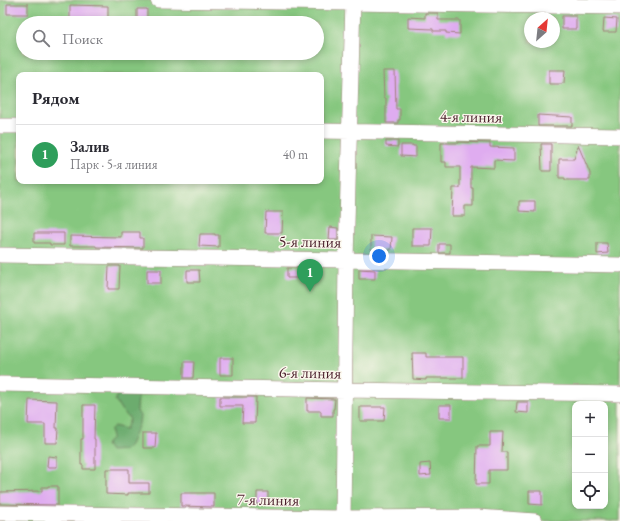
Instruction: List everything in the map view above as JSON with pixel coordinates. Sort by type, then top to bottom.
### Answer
[{"type":"street","points":[[158,0],[353,1],[620,7]]},
{"type":"street","points":[[343,520],[346,260],[353,1]]},
{"type":"street","points":[[0,126],[16,126]]},
{"type":"street","name":"4-я линия","points":[[324,131],[620,136]]},
{"type":"street","name":"5-я линия","points":[[0,255],[620,265]]},
{"type":"street","name":"6-я линия","points":[[0,384],[620,394]]},
{"type":"street","name":"7-я линия","points":[[0,512],[343,520],[478,517],[535,521]]},
{"type":"green space","points":[[0,0],[620,0],[620,521],[0,521]]},
{"type":"green space","points":[[129,391],[138,396],[137,411],[140,416],[139,424],[130,445],[125,450],[110,451],[106,445],[112,437],[110,430],[114,426],[126,429],[130,419],[122,411],[115,400],[117,395]]},
{"type":"building","points":[[7,4],[28,4],[28,14],[7,14]]},
{"type":"building","points":[[70,5],[108,6],[108,16],[70,16]]},
{"type":"building","points":[[137,9],[147,9],[147,16],[137,16]]},
{"type":"building","points":[[425,13],[438,13],[438,20],[460,20],[460,34],[446,33],[446,31],[433,31],[433,29],[408,28],[408,17],[425,18]]},
{"type":"building","points":[[562,16],[576,16],[576,29],[562,29]]},
{"type":"building","points":[[604,18],[617,19],[616,32],[603,32]]},
{"type":"building","points":[[549,70],[565,70],[564,83],[549,84]]},
{"type":"building","points":[[383,71],[395,71],[396,109],[400,109],[400,120],[398,120],[398,123],[386,123],[386,98],[384,98]]},
{"type":"building","points":[[538,115],[572,117],[572,126],[538,126]]},
{"type":"building","points":[[386,141],[398,141],[398,147],[386,146]]},
{"type":"building","points":[[441,143],[490,143],[490,147],[514,148],[514,161],[494,160],[494,168],[471,167],[473,206],[465,206],[465,216],[452,216],[453,188],[460,188],[460,167],[446,167],[446,162],[441,162]]},
{"type":"building","points":[[541,144],[551,144],[551,171],[542,171]]},
{"type":"building","points":[[401,145],[416,146],[416,157],[401,156]]},
{"type":"building","points":[[578,145],[590,173],[590,180],[565,180],[565,178],[559,178],[559,159],[574,159]]},
{"type":"building","points":[[519,201],[535,201],[535,212],[519,211]]},
{"type":"building","points":[[266,212],[283,212],[282,233],[265,233]]},
{"type":"building","points":[[330,227],[338,228],[338,240],[329,240]]},
{"type":"building","points":[[412,228],[432,228],[431,246],[412,246]]},
{"type":"building","points":[[121,232],[140,232],[140,238],[143,238],[143,248],[70,246],[70,236],[121,237]]},
{"type":"building","points":[[34,233],[64,233],[64,245],[34,243]]},
{"type":"building","points":[[200,234],[219,235],[219,247],[199,246]]},
{"type":"building","points":[[371,236],[392,237],[391,250],[371,250]]},
{"type":"building","points":[[597,243],[607,243],[608,253],[597,254]]},
{"type":"building","points":[[439,244],[450,244],[450,253],[439,253]]},
{"type":"building","points":[[109,266],[120,266],[119,289],[108,289]]},
{"type":"building","points":[[287,268],[298,268],[298,278],[287,278]]},
{"type":"building","points":[[359,269],[375,270],[375,279],[359,279]]},
{"type":"building","points":[[147,270],[161,270],[161,283],[147,283]]},
{"type":"building","points":[[187,270],[199,270],[200,282],[187,282]]},
{"type":"building","points":[[412,353],[426,353],[426,357],[463,357],[463,378],[426,378],[426,380],[413,379]]},
{"type":"building","points":[[220,358],[233,358],[233,375],[220,375]]},
{"type":"building","points":[[184,362],[194,362],[193,378],[184,378]]},
{"type":"building","points":[[220,397],[256,397],[255,423],[242,423],[243,406],[220,406]]},
{"type":"building","points":[[307,398],[335,399],[333,416],[321,416],[321,411],[307,411]]},
{"type":"building","points":[[29,400],[57,401],[57,443],[45,443],[45,424],[28,424]]},
{"type":"building","points":[[517,402],[528,402],[528,413],[516,412]]},
{"type":"building","points":[[83,405],[95,405],[95,469],[83,469],[83,465],[81,465]]},
{"type":"building","points":[[439,405],[451,405],[451,418],[439,418]]},
{"type":"building","points":[[360,407],[385,407],[384,421],[360,421]]},
{"type":"building","points":[[490,432],[503,432],[502,452],[507,452],[507,470],[489,470],[489,484],[476,484],[477,446],[490,446]]},
{"type":"building","points":[[143,433],[156,433],[155,448],[143,448]]},
{"type":"building","points":[[48,456],[57,457],[57,467],[47,467]]},
{"type":"building","points":[[430,463],[431,475],[420,476],[420,464]]},
{"type":"building","points":[[106,469],[129,469],[129,483],[149,483],[149,493],[128,493],[128,495],[106,494]]},
{"type":"building","points":[[58,486],[58,505],[0,504],[0,492],[42,491],[42,487]]},
{"type":"building","points":[[529,491],[542,491],[542,505],[529,504]]},
{"type":"building","points":[[257,492],[268,492],[268,505],[257,505]]},
{"type":"building","points":[[181,493],[214,493],[214,507],[181,506]]},
{"type":"place","name":"Залив","points":[[310,292]]}]
